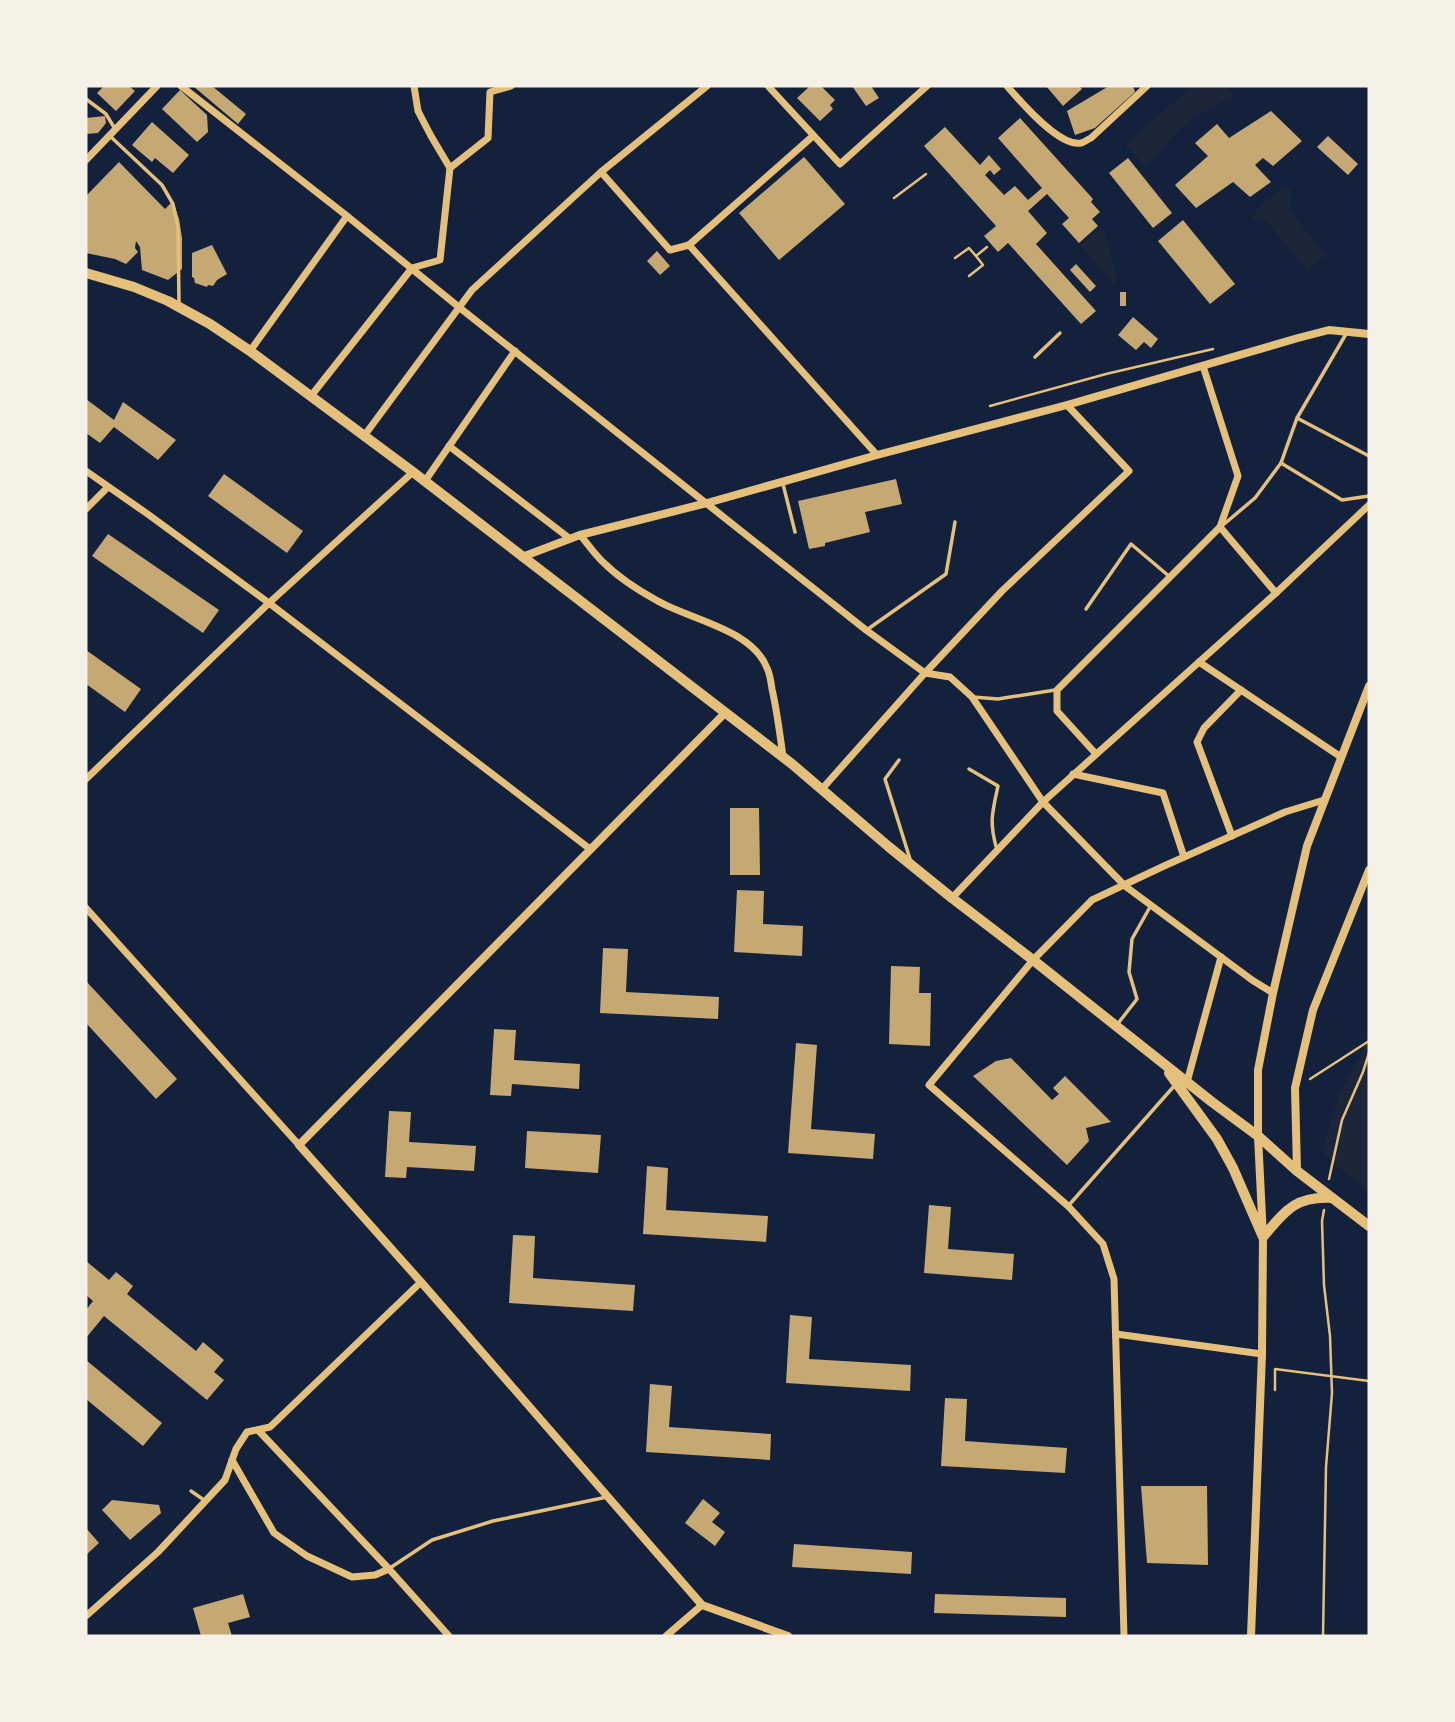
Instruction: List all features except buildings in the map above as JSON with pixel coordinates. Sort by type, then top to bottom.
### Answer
[{"type":"main road","points":[[86,273],[134,287],[210,324],[365,436],[783,757],[912,866],[1156,1058],[1182,1083],[1258,1136],[1300,1174],[1369,1226]]},
{"type":"main road","points":[[1182,1083],[1233,1168],[1263,1237],[1293,1205],[1312,1198],[1333,1198]]},
{"type":"street","points":[[86,160],[157,86]]},
{"type":"street","points":[[181,86],[866,631],[925,673],[950,677],[972,697],[1043,802],[1125,886],[1273,993]]},
{"type":"street","points":[[311,396],[412,268],[440,260],[450,168],[418,110],[414,86]]},
{"type":"street","points":[[450,168],[488,138],[490,92],[511,86]]},
{"type":"street","points":[[365,436],[472,290],[601,172],[707,86]]},
{"type":"street","points":[[768,86],[840,164],[928,86]]},
{"type":"street","points":[[1007,86],[1038,120],[1057,135],[1070,142],[1081,143],[1091,138],[1147,86]]},
{"type":"street","points":[[601,172],[670,250],[689,245],[813,136]]},
{"type":"street","points":[[250,351],[347,216]]},
{"type":"street","points":[[689,245],[877,455]]},
{"type":"street","points":[[522,557],[569,538],[1067,405],[1329,330],[1369,334]]},
{"type":"street","points":[[425,481],[515,351]]},
{"type":"street","points":[[1096,754],[1058,711],[1057,690],[1220,527],[1238,476],[1203,366]]},
{"type":"street","points":[[821,789],[1002,591],[1129,471],[1067,405]]},
{"type":"street","points":[[449,446],[569,538]]},
{"type":"street","points":[[86,471],[268,603],[590,849]]},
{"type":"street","points":[[86,779],[89,772],[268,603],[413,472]]},
{"type":"street","points":[[86,509],[108,487]]},
{"type":"street","points":[[952,898],[1043,802],[1276,593],[1369,505]]},
{"type":"street","points":[[1220,527],[1276,593]]},
{"type":"street","points":[[580,535],[605,565],[630,584],[670,608],[732,632],[749,643],[767,668],[777,710],[783,757]]},
{"type":"street","points":[[1199,662],[1341,757]]},
{"type":"street","points":[[1251,1636],[1262,1354],[1263,1237],[1258,1070],[1307,846],[1369,686]]},
{"type":"street","points":[[1232,836],[1197,742],[1204,728],[1241,690]]},
{"type":"street","points":[[299,1145],[725,713]]},
{"type":"street","points":[[1073,774],[1163,793],[1184,857]]},
{"type":"street","points":[[1124,1636],[1114,1279],[1103,1244],[1068,1206],[929,1086],[1033,960],[1092,900],[1285,812],[1324,800]]},
{"type":"street","points":[[1300,1174],[1295,1088],[1313,1010],[1369,870]]},
{"type":"street","points":[[86,908],[421,1282],[702,1605],[789,1636]]},
{"type":"street","points":[[1182,1083],[1222,957]]},
{"type":"street","points":[[86,1616],[158,1552],[225,1480],[236,1449],[247,1432],[270,1427],[421,1282]]},
{"type":"street","points":[[1116,1334],[1262,1354]]},
{"type":"street","points":[[257,1430],[449,1636]]},
{"type":"street","points":[[232,1461],[274,1533],[307,1556],[352,1577],[375,1575],[389,1569]]},
{"type":"street","points":[[666,1636],[702,1605]]},
{"type":"lane","points":[[86,99],[106,114],[112,132],[162,185],[173,204],[178,227],[179,307]]},
{"type":"lane","points":[[1220,527],[1255,498],[1281,463],[1297,418],[1347,332]]},
{"type":"lane","points":[[1035,356],[1060,333]]},
{"type":"lane","points":[[1297,418],[1369,456]]},
{"type":"lane","points":[[1281,463],[1342,500],[1369,496]]},
{"type":"lane","points":[[783,481],[795,532]]},
{"type":"lane","points":[[866,631],[946,574],[955,522]]},
{"type":"lane","points":[[1086,609],[1131,544],[1170,577]]},
{"type":"lane","points":[[972,697],[998,699],[1057,690]]},
{"type":"lane","points":[[899,761],[885,779],[912,866]]},
{"type":"lane","points":[[969,769],[998,786],[991,830],[997,850]]},
{"type":"lane","points":[[1116,1026],[1137,999],[1129,972],[1132,939],[1152,905]]},
{"type":"lane","points":[[1068,1206],[1182,1083]]},
{"type":"lane","points":[[191,1491],[206,1501]]},
{"type":"lane","points":[[389,1569],[432,1540],[493,1521],[607,1497]]},
{"type":"path","points":[[894,198],[926,174]]},
{"type":"path","points":[[976,256],[987,247]]},
{"type":"path","points":[[956,258],[969,248],[983,265],[969,276]]},
{"type":"path","points":[[990,406],[1106,374],[1213,349]]},
{"type":"path","points":[[1295,1088],[1369,1041]]},
{"type":"path","points":[[1328,1184],[1342,1120],[1369,1053]]},
{"type":"path","points":[[1323,1636],[1326,1467],[1332,1393],[1330,1336],[1324,1285],[1324,1209]]},
{"type":"path","points":[[1275,1390],[1275,1369],[1369,1381]]},
{"type":"shaded area","points":[[1193,86],[1224,86],[1234,96],[1193,118],[1146,167],[1126,144]]},
{"type":"shaded area","points":[[1280,189],[1291,189],[1290,211],[1326,255],[1308,270],[1266,221],[1252,220],[1258,208]]},
{"type":"shaded area","points":[[1102,227],[1114,267],[1116,281],[1113,284],[1081,245]]},
{"type":"shaded area","points":[[1368,1032],[1369,1191],[1324,1152],[1327,1131],[1340,1094],[1360,1057]]}]
